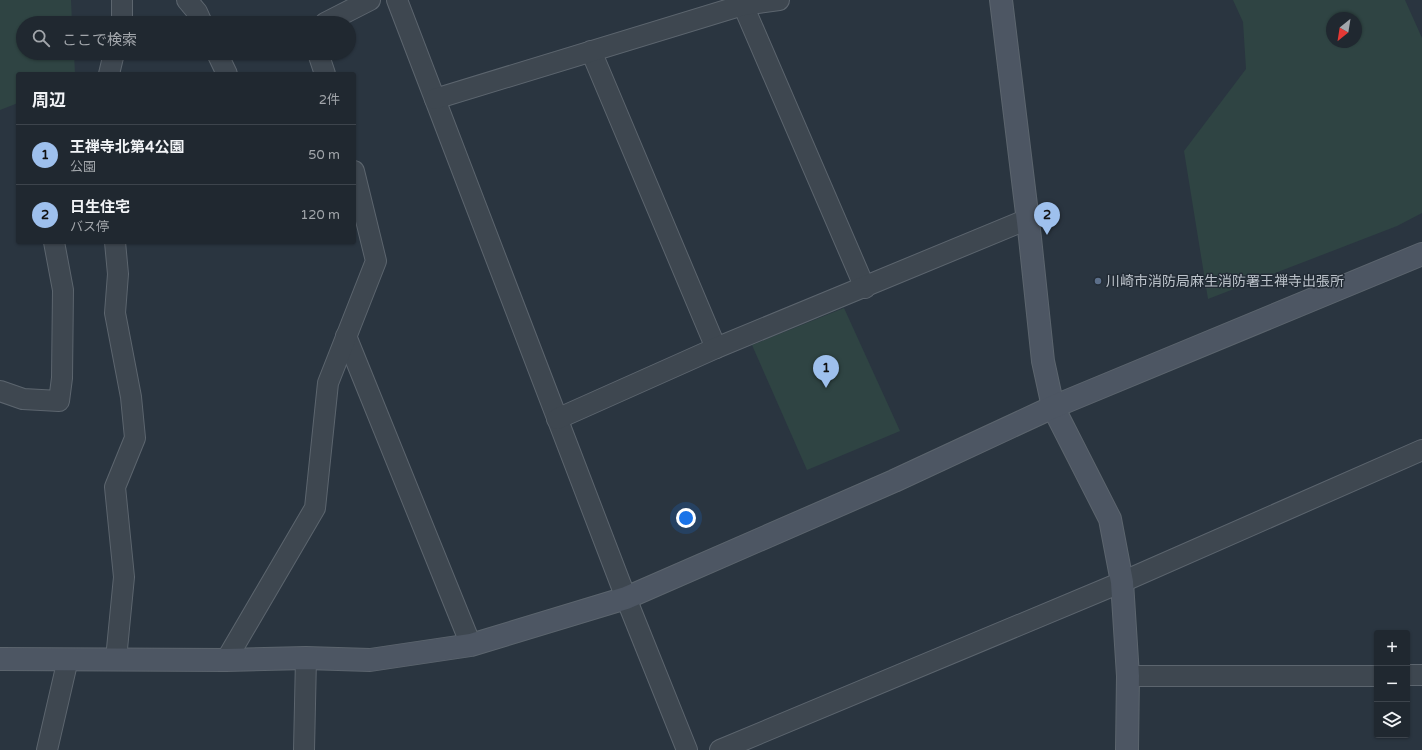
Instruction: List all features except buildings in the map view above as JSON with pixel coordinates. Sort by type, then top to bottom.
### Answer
[{"type":"street","points":[[122,0],[122,16]]},
{"type":"street","points":[[187,0],[199,16]]},
{"type":"street","points":[[339,16],[370,0]]},
{"type":"street","points":[[397,0],[626,598],[687,750]]},
{"type":"street","points":[[434,99],[743,5],[779,0]]},
{"type":"street","points":[[1001,0],[1028,220],[1043,361],[1053,407],[1110,519],[1122,582],[1128,676],[1127,750]]},
{"type":"street","points":[[743,5],[865,288]]},
{"type":"street","points":[[591,51],[716,348]]},
{"type":"street","points":[[109,72],[112,60]]},
{"type":"street","points":[[218,60],[221,72]]},
{"type":"street","points":[[320,60],[324,72]]},
{"type":"street","points":[[226,660],[315,508],[328,383],[376,261],[362,238],[356,188]]},
{"type":"street","points":[[557,419],[716,348],[1028,220]]},
{"type":"street","points":[[0,391],[22,399],[59,401],[62,378],[64,290],[54,244]]},
{"type":"street","points":[[115,244],[118,274],[115,313],[131,397],[135,438],[115,487],[124,577],[116,659]]},
{"type":"street","points":[[0,659],[226,660],[306,658],[370,660],[470,645],[626,598],[894,481],[1053,407],[1422,254]]},
{"type":"street","points":[[346,336],[470,645]]},
{"type":"street","points":[[720,750],[1122,582],[1422,450]]},
{"type":"street","points":[[304,750],[306,658]]},
{"type":"street","points":[[47,750],[68,659]]},
{"type":"street","points":[[1128,676],[1374,676]]},
{"type":"street","points":[[1410,676],[1422,676]]},
{"type":"green space","points":[[0,0],[71,0],[72,16],[16,16],[16,60],[74,60],[75,72],[16,72],[16,104],[0,110]]},
{"type":"green space","points":[[1233,0],[1405,0],[1422,38],[1422,213],[1397,226],[1208,299],[1184,151],[1246,69],[1243,22]]},
{"type":"green space","points":[[844,308],[900,431],[807,470],[752,345]]},
{"type":"place","name":"日生住宅","points":[[1047,235]]},
{"type":"place","name":"川崎市消防局麻生消防署王禅寺出張所","points":[[1098,281]]},
{"type":"place","name":"王禅寺北第4公園","points":[[826,388]]}]
